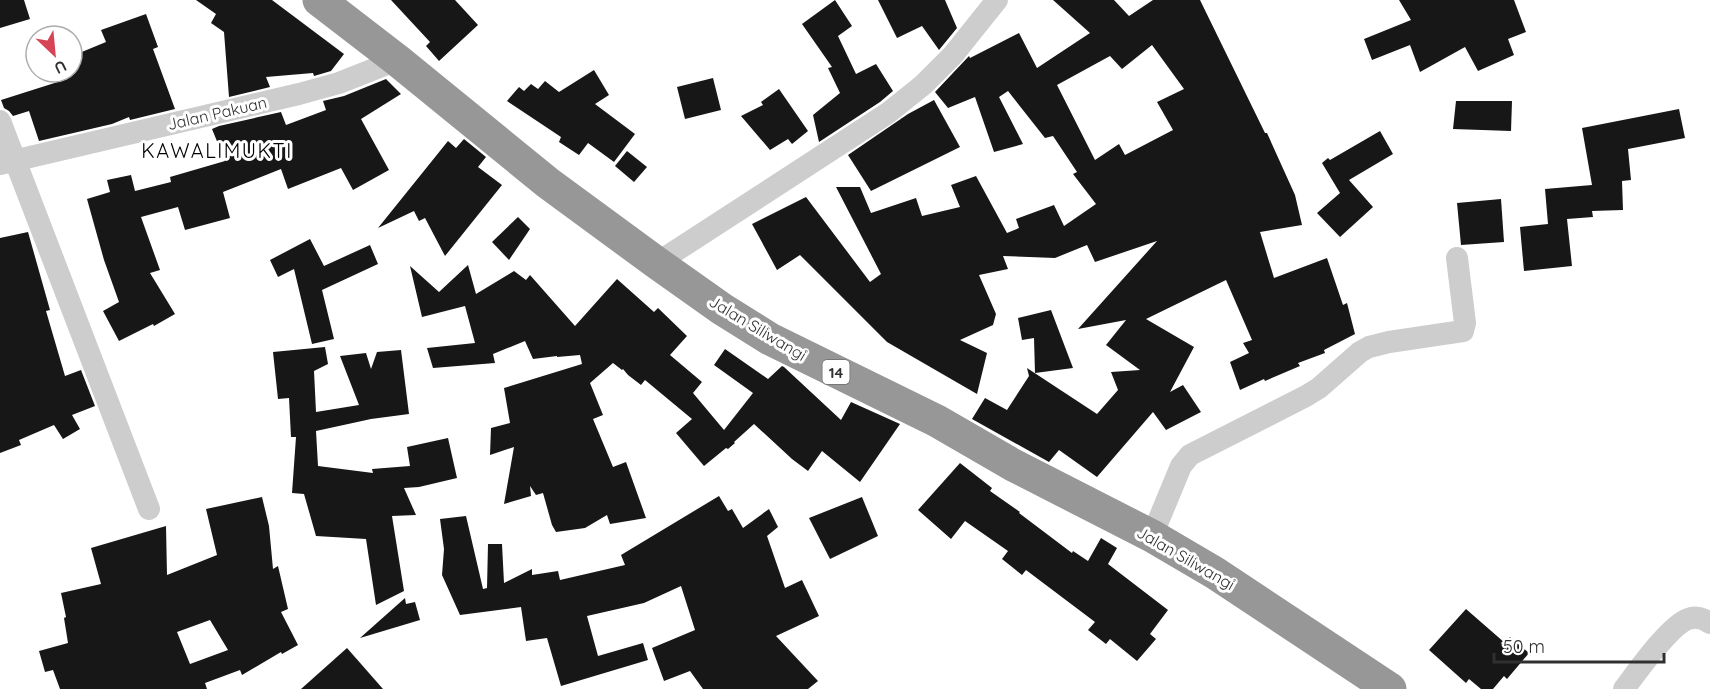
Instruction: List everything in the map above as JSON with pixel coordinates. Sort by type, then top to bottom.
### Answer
[{"type":"highway","name":"Jalan Siliwangi","points":[[319,0],[397,60],[540,177],[722,309],[770,339],[937,421],[1012,465],[1152,536],[1215,573],[1390,689]]},
{"type":"street","points":[[657,263],[888,113],[923,85],[953,55],[997,0]]},
{"type":"street","name":"Jalan Pakuan","points":[[8,162],[299,94],[339,83],[397,60]]},
{"type":"street","points":[[0,121],[8,162],[149,508]]},
{"type":"street","points":[[1152,536],[1181,466],[1190,455],[1306,396],[1369,347],[1463,331],[1465,323],[1457,258]]},
{"type":"street","points":[[1623,689],[1680,623],[1697,618],[1710,623]]},
{"type":"building","points":[[0,0],[24,0],[30,19],[0,28]]},
{"type":"building","points":[[196,0],[272,0],[344,54],[331,71],[314,76],[313,73],[266,77],[270,87],[229,97],[224,32],[211,23],[216,14]]},
{"type":"building","points":[[391,0],[455,0],[478,25],[439,61],[426,46],[430,42]]},
{"type":"building","points":[[835,0],[852,26],[838,36],[856,74],[876,64],[893,91],[819,142],[813,115],[840,93],[828,68],[832,67],[802,24]]},
{"type":"building","points":[[878,0],[945,0],[957,28],[939,50],[922,26],[897,38]]},
{"type":"building","points":[[1053,0],[1114,0],[1129,16],[1153,0],[1200,0],[1267,133],[1295,195],[1302,225],[1260,232],[1274,278],[1327,258],[1343,305],[1347,303],[1355,334],[1324,350],[1325,353],[1298,363],[1300,366],[1240,390],[1230,362],[1249,353],[1243,343],[1252,340],[1226,280],[1146,319],[1194,347],[1170,392],[1183,385],[1201,412],[1166,430],[1153,412],[1097,477],[1059,450],[1049,462],[972,419],[985,398],[1007,410],[1029,376],[1027,368],[1097,414],[1118,390],[1111,372],[1140,370],[1106,345],[1126,320],[1078,329],[1157,241],[1095,262],[1087,245],[1055,258],[1003,256],[1008,269],[979,275],[996,314],[993,325],[960,340],[987,353],[977,394],[887,342],[800,255],[777,270],[752,224],[806,197],[870,282],[881,274],[836,187],[860,187],[871,213],[916,198],[922,216],[960,207],[951,185],[976,176],[1007,233],[1019,228],[1016,219],[1054,205],[1064,226],[1096,204],[1073,174],[1077,172],[1053,136],[1045,138],[1008,91],[999,97],[1023,144],[994,152],[975,97],[948,108],[935,92],[969,56],[970,58],[1019,33],[1037,68],[1090,33]],"holes":[[[1152,45],[1184,89],[1157,102],[1173,130],[1125,155],[1119,144],[1095,160],[1057,85],[1110,56],[1122,69]]]},
{"type":"building","points":[[1399,0],[1514,0],[1526,32],[1508,39],[1514,55],[1478,71],[1465,47],[1420,72],[1410,45],[1372,60],[1364,39],[1411,20]]},
{"type":"building","points":[[146,14],[158,47],[153,49],[175,109],[130,120],[129,117],[112,124],[39,141],[29,111],[13,116],[4,108],[1,100],[51,84],[84,84],[84,51],[106,42],[101,30]]},
{"type":"building","points":[[594,70],[609,95],[595,104],[635,134],[614,162],[588,143],[579,155],[559,142],[561,137],[507,101],[519,87],[524,91],[531,84],[538,89],[545,81],[559,92]]},
{"type":"building","points":[[713,78],[721,110],[685,119],[677,87]]},
{"type":"building","points":[[386,79],[401,94],[361,119],[389,170],[353,190],[341,168],[288,189],[281,169],[223,192],[230,218],[185,230],[178,207],[141,217],[160,270],[150,273],[175,314],[119,341],[103,311],[119,302],[104,260],[87,199],[110,192],[107,180],[131,175],[135,191],[171,182],[170,177],[225,161],[212,129],[219,126],[281,112],[286,125],[326,110],[323,101],[344,96]]},
{"type":"building","points":[[779,89],[808,131],[792,144],[788,139],[770,150],[741,116],[763,105],[761,102]]},
{"type":"building","points":[[934,100],[960,147],[871,191],[848,155],[908,114]]},
{"type":"building","points":[[1456,101],[1512,101],[1511,131],[1453,129]]},
{"type":"building","points":[[1679,109],[1685,138],[1628,149],[1631,180],[1622,181],[1623,210],[1592,211],[1593,217],[1567,219],[1572,266],[1524,271],[1520,227],[1548,224],[1545,189],[1592,185],[1582,128]]},
{"type":"building","points":[[1380,131],[1393,154],[1349,180],[1373,207],[1340,237],[1317,213],[1340,193],[1322,163]]},
{"type":"building","points":[[464,139],[486,157],[478,167],[502,185],[445,256],[425,218],[419,221],[414,211],[378,228],[448,141],[456,148]]},
{"type":"building","points":[[627,151],[647,167],[634,182],[615,166]]},
{"type":"building","points":[[1501,199],[1504,242],[1461,245],[1457,203]]},
{"type":"building","points":[[518,217],[530,229],[509,260],[492,242]]},
{"type":"building","points":[[28,232],[50,310],[46,311],[65,376],[81,370],[95,406],[72,415],[80,429],[63,439],[54,425],[19,440],[21,445],[0,453],[0,238]]},
{"type":"building","points":[[310,239],[324,266],[370,245],[378,264],[322,290],[334,339],[312,344],[294,269],[278,277],[270,260]]},
{"type":"building","points":[[468,265],[476,294],[514,271],[526,280],[530,275],[575,326],[617,279],[654,312],[658,308],[687,336],[670,355],[702,382],[693,393],[724,430],[753,393],[714,365],[725,349],[768,379],[782,366],[784,367],[841,420],[851,402],[900,424],[860,482],[822,451],[808,471],[754,424],[728,449],[726,448],[704,466],[676,433],[692,419],[645,380],[641,385],[613,363],[590,383],[603,415],[593,419],[613,467],[626,462],[646,518],[610,524],[607,515],[585,528],[556,532],[543,493],[536,495],[530,486],[531,496],[504,504],[514,447],[490,455],[491,428],[510,423],[504,388],[582,364],[580,355],[533,359],[525,341],[493,354],[495,363],[433,368],[427,348],[475,343],[465,306],[422,317],[410,266],[439,292]]},
{"type":"building","points":[[1051,310],[1073,368],[1035,373],[1034,338],[1022,340],[1018,318]]},
{"type":"building","points":[[325,347],[328,364],[314,371],[316,412],[359,405],[340,356],[366,353],[371,369],[377,352],[401,350],[409,414],[371,419],[316,431],[318,466],[373,473],[372,469],[410,466],[407,447],[448,438],[457,478],[404,488],[416,515],[392,516],[404,591],[376,605],[366,539],[316,536],[304,494],[292,493],[296,437],[291,437],[289,398],[278,399],[273,352]]},
{"type":"building","points":[[960,463],[992,488],[990,491],[1072,553],[1073,551],[1088,561],[1101,538],[1117,548],[1108,564],[1168,610],[1150,634],[1156,639],[1137,661],[1110,639],[1106,644],[1088,630],[1095,622],[1026,570],[1022,575],[1002,559],[1008,551],[965,521],[951,539],[918,510]]},
{"type":"building","points":[[719,496],[728,511],[732,509],[743,528],[769,509],[778,527],[767,536],[785,588],[802,580],[819,616],[776,636],[818,681],[808,689],[703,689],[690,671],[664,681],[652,648],[695,630],[681,586],[644,603],[587,616],[598,656],[643,643],[648,660],[561,686],[547,638],[526,641],[521,607],[460,615],[442,575],[444,549],[440,519],[466,516],[483,589],[487,588],[488,544],[502,544],[504,583],[532,569],[532,575],[558,571],[560,580],[625,565],[621,555]]},
{"type":"building","points":[[262,497],[269,526],[273,569],[278,566],[288,609],[281,612],[298,645],[282,654],[281,652],[242,675],[240,670],[205,683],[207,689],[60,689],[53,670],[45,672],[39,651],[68,643],[61,593],[101,584],[91,548],[166,526],[167,575],[217,555],[206,509]],"holes":[[[210,620],[228,650],[190,664],[177,632]]]},
{"type":"building","points":[[862,497],[878,536],[830,559],[809,518]]},
{"type":"building","points":[[405,598],[406,604],[415,602],[420,620],[360,638]]},
{"type":"building","points":[[1466,609],[1505,643],[1510,637],[1529,653],[1507,679],[1504,676],[1493,689],[1481,689],[1469,679],[1466,683],[1429,650]]},
{"type":"building","points":[[347,648],[383,689],[301,689]]},
{"type":"district","name":"KAWALIMUKTI","points":[[217,150]]}]
